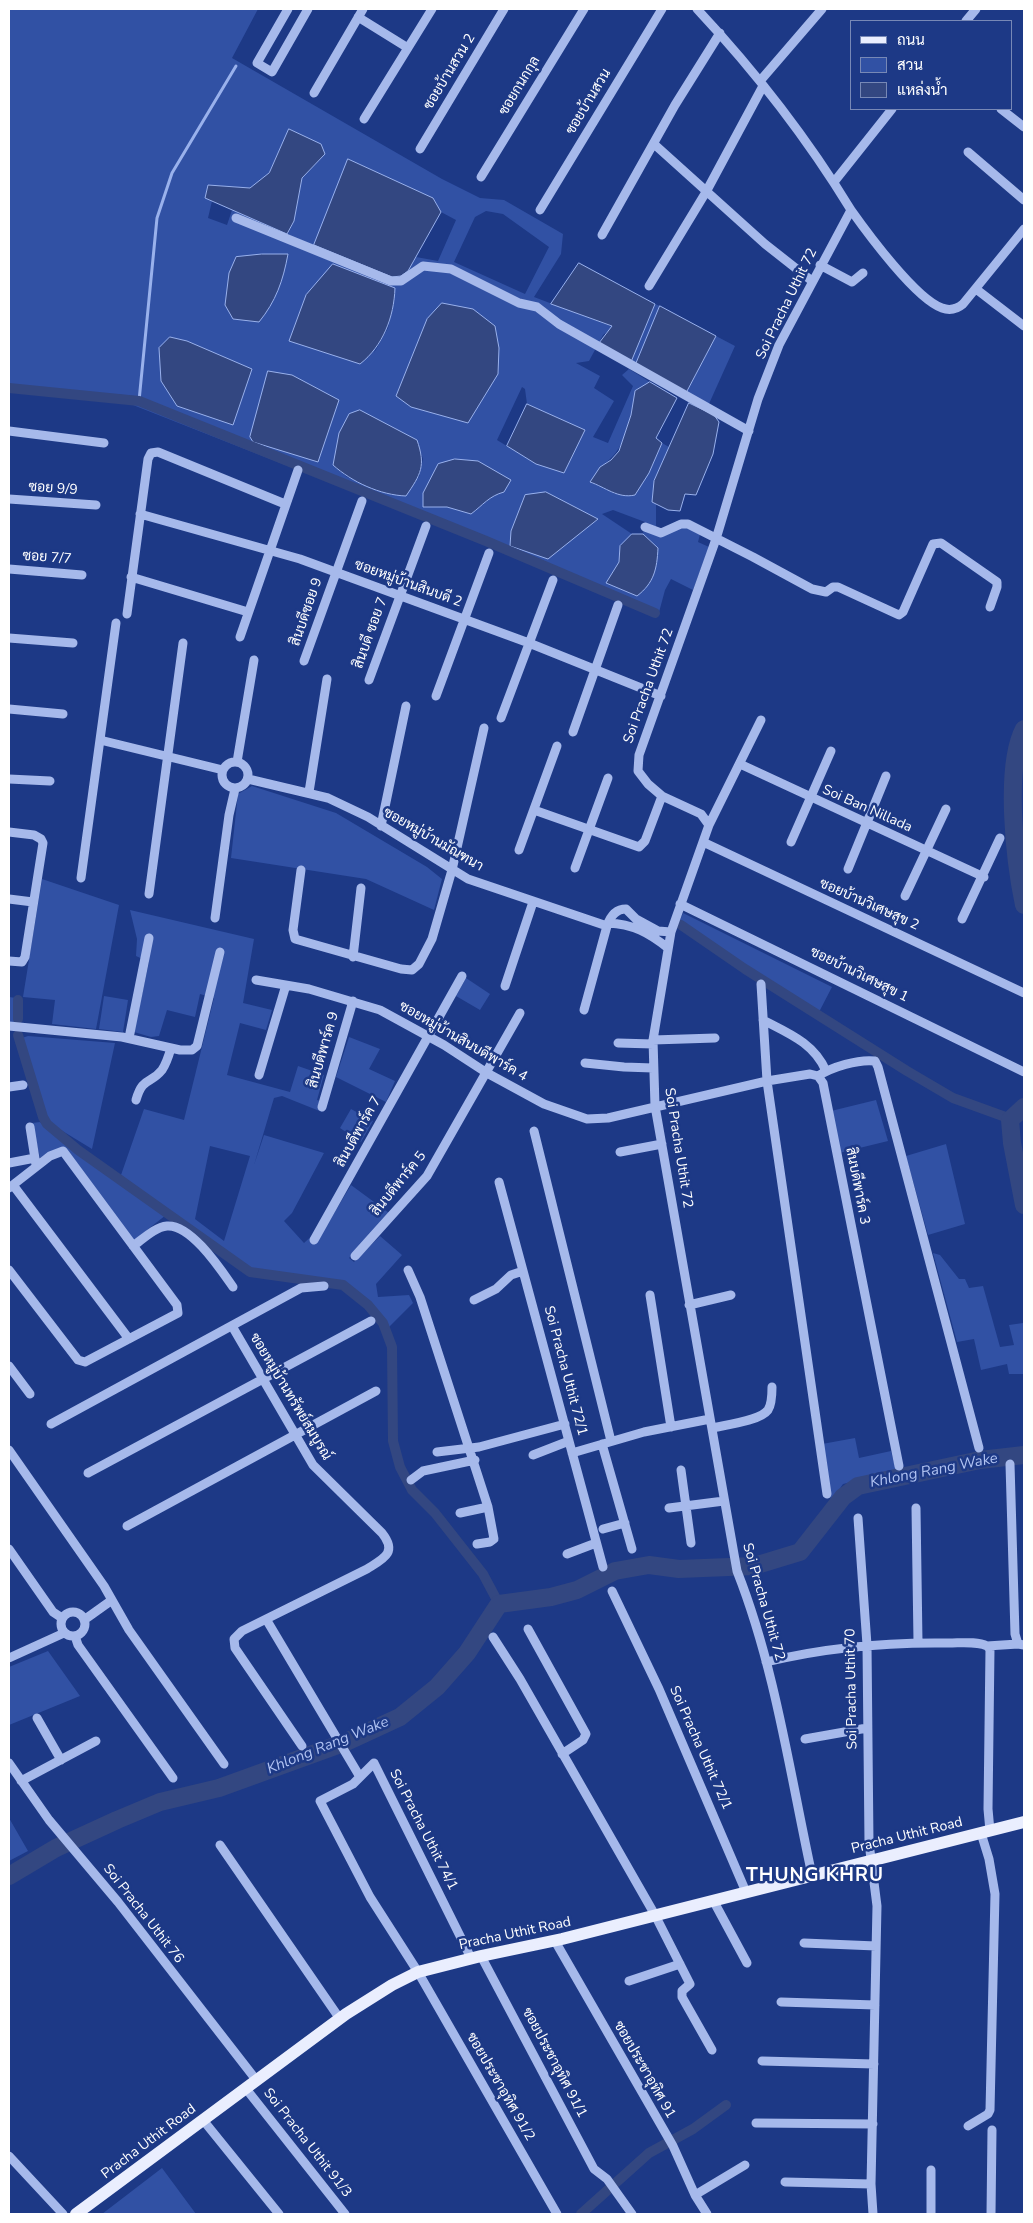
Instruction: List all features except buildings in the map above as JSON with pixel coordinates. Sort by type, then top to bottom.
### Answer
[{"type":"main road","name":"Pracha Uthit Road","points":[[76,2214],[203,2120],[247,2090],[340,2019],[392,1985],[418,1972],[476,1957],[555,1941],[1024,1822]]},
{"type":"street","points":[[288,9],[257,63],[272,72],[308,9]]},
{"type":"street","points":[[314,93],[363,9]]},
{"type":"street","points":[[364,119],[432,9]]},
{"type":"street","name":"ซอยบ้านสวน 2","points":[[420,149],[504,9]]},
{"type":"street","name":"ซอยกนกกุล","points":[[481,177],[584,9]]},
{"type":"street","name":"ซอยบ้านสวน","points":[[540,210],[662,9]]},
{"type":"street","points":[[697,9],[762,83],[834,182],[868,235],[908,282],[936,305],[942,309],[957,309],[976,289],[1024,229]]},
{"type":"street","points":[[649,286],[706,192],[762,83],[822,9]]},
{"type":"street","points":[[967,20],[976,9]]},
{"type":"street","points":[[358,17],[408,48]]},
{"type":"street","points":[[602,235],[720,33]]},
{"type":"street","points":[[834,182],[891,110]]},
{"type":"street","points":[[1002,110],[1024,127]]},
{"type":"street","points":[[654,144],[764,244],[812,281]]},
{"type":"street","points":[[968,152],[1024,200]]},
{"type":"street","name":"Soi Pracha Uthit 72","points":[[812,1875],[766,1662],[749,1602],[737,1571],[655,1106],[653,1042],[671,932],[709,825],[701,814],[662,796],[648,784],[638,771],[639,755],[716,539],[758,398],[779,346],[820,265],[851,210]]},
{"type":"street","points":[[236,218],[391,281],[402,281],[419,267],[451,269],[519,304],[537,307],[559,324],[748,431]]},
{"type":"street","points":[[820,265],[852,282],[863,273]]},
{"type":"street","points":[[976,289],[1024,326]]},
{"type":"street","points":[[9,431],[104,443]]},
{"type":"street","points":[[127,614],[148,459],[151,453],[158,452],[285,504]]},
{"type":"street","points":[[240,637],[268,551],[298,470]]},
{"type":"street","name":"ซอย 9/9","points":[[9,499],[96,505]]},
{"type":"street","name":"สินบดีซอย 9","points":[[304,661],[362,501]]},
{"type":"street","name":"ซอยหมู่บ้านสินบดี 2","points":[[140,514],[300,559],[529,642],[661,696]]},
{"type":"street","points":[[645,527],[661,533],[681,524],[688,524],[812,590],[826,592],[833,586],[838,587],[899,615],[903,612],[933,544],[941,543],[997,582],[990,607]]},
{"type":"street","name":"สินบดี ซอย 7","points":[[369,680],[426,526]]},
{"type":"street","points":[[436,696],[466,620],[489,553]]},
{"type":"street","name":"ซอย 7/7","points":[[9,569],[82,575]]},
{"type":"street","points":[[131,577],[248,612]]},
{"type":"street","points":[[501,718],[553,580]]},
{"type":"street","points":[[573,732],[618,605]]},
{"type":"street","points":[[81,878],[116,623]]},
{"type":"street","points":[[9,638],[73,642]]},
{"type":"street","points":[[149,894],[184,643]]},
{"type":"street","points":[[237,762],[254,660]]},
{"type":"street","points":[[309,792],[327,679]]},
{"type":"street","points":[[381,826],[406,706]]},
{"type":"street","points":[[9,709],[63,714]]},
{"type":"street","points":[[709,825],[761,720]]},
{"type":"street","points":[[302,870],[293,930],[294,939],[353,957],[412,970],[419,964],[432,939],[452,870],[484,728]]},
{"type":"street","points":[[100,740],[223,770]]},
{"type":"street","points":[[519,850],[557,746]]},
{"type":"street","points":[[791,842],[831,751]]},
{"type":"street","points":[[237,762],[247,770],[248,778],[243,786],[235,789],[224,783],[223,770],[228,764],[237,762]]},
{"type":"street","name":"Soi Ban Nillada","points":[[740,764],[984,877]]},
{"type":"street","points":[[848,870],[886,776]]},
{"type":"street","name":"ซอยหมู่บ้านมัณฑนา","points":[[248,778],[328,798],[381,826],[468,879],[533,902],[608,925],[624,924],[635,927],[651,935],[668,948]]},
{"type":"street","points":[[575,868],[608,778]]},
{"type":"street","points":[[9,779],[50,781]]},
{"type":"street","points":[[215,918],[229,815],[235,789]]},
{"type":"street","points":[[534,810],[638,847],[645,841],[662,796]]},
{"type":"street","points":[[906,896],[946,809]]},
{"type":"street","points":[[9,832],[34,835],[41,839],[43,843],[25,957],[22,962],[9,961]]},
{"type":"street","points":[[962,920],[984,877],[1000,838]]},
{"type":"street","name":"ซอยบ้านวิเศษสุข 2","points":[[704,842],[1024,993]]},
{"type":"street","points":[[353,957],[361,888]]},
{"type":"street","points":[[9,900],[33,902]]},
{"type":"street","points":[[504,986],[533,902]]},
{"type":"street","name":"ซอยบ้านวิเศษสุข 1","points":[[680,904],[1024,1072]]},
{"type":"street","points":[[584,1010],[608,925],[617,912],[626,909],[636,919],[658,931],[671,932]]},
{"type":"street","points":[[129,1038],[149,938]]},
{"type":"street","points":[[9,1026],[129,1038],[172,1048],[192,1050],[197,1046],[220,952]]},
{"type":"street","name":"สินบดีพาร์ค 7","points":[[314,1240],[462,976]]},
{"type":"street","name":"ซอยหมู่บ้านสินบดีพาร์ค 4","points":[[256,980],[310,989],[380,1010],[544,1104],[587,1119],[608,1118],[655,1106]]},
{"type":"street","points":[[761,984],[767,1081],[827,1494]]},
{"type":"street","points":[[259,1076],[286,985]]},
{"type":"street","name":"สินบดีพาร์ค 9","points":[[322,1106],[353,1001]]},
{"type":"street","name":"สินบดีพาร์ค 5","points":[[355,1256],[427,1176],[520,1013]]},
{"type":"street","points":[[763,1020],[804,1042],[821,1058],[826,1071]]},
{"type":"street","points":[[618,1043],[715,1038]]},
{"type":"street","points":[[136,1100],[144,1082],[162,1070],[172,1048]]},
{"type":"street","points":[[655,1106],[767,1081],[810,1074],[818,1076],[826,1071],[867,1060],[874,1061],[878,1067],[979,1448]]},
{"type":"street","points":[[585,1063],[653,1068]]},
{"type":"street","name":"สินบดีพาร์ค 3","points":[[818,1076],[823,1083],[899,1466]]},
{"type":"street","points":[[9,1087],[22,1085]]},
{"type":"street","points":[[30,1127],[36,1162]]},
{"type":"street","points":[[534,1131],[632,1549]]},
{"type":"street","points":[[620,1152],[662,1144]]},
{"type":"street","points":[[9,1270],[78,1360],[85,1362],[128,1339],[178,1312],[177,1305],[66,1154],[58,1151],[36,1162],[11,1186],[128,1339]]},
{"type":"street","points":[[9,1163],[36,1162]]},
{"type":"street","name":"Soi Pracha Uthit 72/1","points":[[499,1182],[603,1567]]},
{"type":"street","points":[[134,1246],[159,1228],[175,1227],[204,1248],[233,1287]]},
{"type":"street","points":[[408,1270],[420,1297],[475,1460],[488,1507],[494,1539],[490,1542],[477,1544]]},
{"type":"street","points":[[474,1300],[496,1289],[511,1275],[523,1271]]},
{"type":"street","points":[[50,1424],[301,1288],[324,1286]]},
{"type":"street","points":[[650,1295],[671,1427]]},
{"type":"street","points":[[689,1305],[731,1295]]},
{"type":"street","points":[[88,1473],[372,1321]]},
{"type":"street","name":"ซอยหมู่บ้านทรัพย์สมบูรณ์","points":[[232,1326],[312,1465],[382,1533],[388,1540],[390,1549],[386,1557],[367,1569],[266,1619]]},
{"type":"street","points":[[9,1366],[30,1394]]},
{"type":"street","points":[[572,1453],[644,1432],[761,1416],[768,1410],[771,1402],[772,1387]]},
{"type":"street","points":[[127,1526],[376,1391]]},
{"type":"street","points":[[437,1452],[470,1448],[565,1424]]},
{"type":"street","points":[[533,1455],[569,1441]]},
{"type":"street","points":[[9,1450],[112,1600],[128,1630],[224,1764]]},
{"type":"street","points":[[411,1480],[423,1471],[475,1460]]},
{"type":"street","points":[[766,1662],[801,1654],[867,1645],[918,1642],[987,1646],[1021,1644],[1015,1634],[1010,1464]]},
{"type":"street","points":[[681,1470],[691,1543]]},
{"type":"street","points":[[669,1508],[724,1501]]},
{"type":"street","points":[[460,1513],[488,1507]]},
{"type":"street","points":[[916,1508],[918,1642]]},
{"type":"street","name":"Soi Pracha Uthit 70","points":[[858,1518],[867,1645],[868,1799],[877,1906],[871,2184],[873,2214]]},
{"type":"street","points":[[603,1530],[625,1523]]},
{"type":"street","points":[[567,1554],[596,1543]]},
{"type":"street","points":[[9,1548],[53,1612],[62,1618]]},
{"type":"street","name":"Soi Pracha Uthit 72/1","points":[[612,1591],[658,1688],[746,1892]]},
{"type":"street","points":[[84,1620],[112,1600]]},
{"type":"street","points":[[68,1612],[76,1612],[84,1620],[84,1628],[75,1636],[64,1632],[60,1625],[62,1618],[68,1612]]},
{"type":"street","points":[[302,1746],[235,1648],[234,1639],[242,1631],[266,1619],[338,1736],[360,1777]]},
{"type":"street","points":[[528,1629],[586,1734],[583,1740],[562,1754]]},
{"type":"street","points":[[9,1658],[64,1632]]},
{"type":"street","points":[[75,1636],[78,1646],[173,1778]]},
{"type":"street","points":[[493,1637],[656,1915],[690,1984],[684,1988],[682,1997],[712,2050]]},
{"type":"street","points":[[968,2126],[988,2114],[990,2110],[995,1894],[985,1832],[988,1809],[990,1649],[987,1646]]},
{"type":"street","points":[[37,1718],[61,1760]]},
{"type":"street","points":[[805,1739],[867,1728]]},
{"type":"street","points":[[21,1781],[96,1741]]},
{"type":"street","name":"Soi Pracha Uthit 74/1","points":[[360,1777],[374,1763],[476,1957]]},
{"type":"street","name":"Soi Pracha Uthit 76","points":[[9,1764],[49,1820],[80,1856],[257,2081]]},
{"type":"street","name":"ซอยประชาอุทิศ 91/2","points":[[360,1777],[353,1784],[320,1801],[370,1897],[418,1972],[557,2214]]},
{"type":"street","points":[[220,1845],[340,2019]]},
{"type":"street","points":[[713,1900],[747,1963]]},
{"type":"street","name":"ซอยประชาอุทิศ 91","points":[[555,1941],[673,2146],[695,2195],[707,2214]]},
{"type":"street","points":[[804,1943],[876,1946]]},
{"type":"street","name":"ซอยประชาอุทิศ 91/1","points":[[476,1957],[594,2169],[607,2179],[620,2194],[632,2214]]},
{"type":"street","points":[[629,1981],[680,1964]]},
{"type":"street","points":[[781,2002],[875,2005]]},
{"type":"street","points":[[762,2061],[874,2064]]},
{"type":"street","name":"Soi Pracha Uthit 91/3","points":[[247,2090],[345,2214]]},
{"type":"street","points":[[203,2120],[279,2214]]},
{"type":"street","points":[[756,2123],[873,2124]]},
{"type":"street","points":[[991,2214],[992,2130]]},
{"type":"street","points":[[9,2156],[63,2214]]},
{"type":"street","points":[[695,2195],[745,2165]]},
{"type":"street","points":[[930,2214],[931,2170]]},
{"type":"street","points":[[785,2182],[871,2184]]},
{"type":"green space","points":[[9,9],[258,9],[232,58],[442,179],[480,198],[504,200],[563,234],[561,254],[534,297],[613,327],[603,335],[589,361],[576,363],[600,376],[594,388],[614,401],[593,437],[608,443],[633,386],[622,375],[629,369],[650,382],[635,391],[626,434],[616,452],[600,467],[600,485],[615,494],[649,473],[662,443],[669,447],[654,481],[652,502],[656,504],[656,529],[702,527],[698,542],[709,547],[693,590],[671,579],[665,590],[658,616],[425,520],[133,405],[134,396],[9,385]],"holes":[[[289,129],[325,154],[302,178],[294,221],[288,234],[232,210],[227,225],[208,218],[212,201],[205,198],[208,185],[251,188],[269,173]],[[433,198],[441,212],[456,220],[438,261],[416,257],[408,271]],[[486,211],[503,214],[549,247],[525,294],[454,262],[475,217]],[[395,298],[388,328],[374,353]],[[170,337],[187,341],[251,369]],[[522,387],[525,389],[527,404],[584,430],[536,464],[497,440]],[[417,440],[423,459],[419,477],[392,495],[347,477],[333,465]],[[511,480],[471,514],[447,507]],[[546,492],[597,520],[588,527]],[[613,510],[645,522],[643,534],[658,548],[619,562],[620,546],[632,534],[602,514]]]},
{"type":"green space","points":[[655,304],[660,306],[636,364],[631,362]]},
{"type":"green space","points":[[716,336],[735,346],[708,406],[686,393]]},
{"type":"green space","points":[[252,786],[336,813],[427,867],[442,879],[434,910],[366,879],[231,858],[238,794]]},
{"type":"green space","points":[[42,879],[119,905],[96,1029],[52,1024],[55,1000],[23,997]]},
{"type":"green space","points":[[130,910],[254,939],[243,1003],[272,1010],[266,1030],[240,1023],[227,1075],[290,1092],[298,1066],[324,1075],[317,1100],[327,1103],[322,1112],[282,1096],[274,1098],[254,1165],[264,1135],[324,1153],[292,1213],[284,1221],[304,1243],[316,1232],[321,1235],[351,1185],[389,1213],[349,1258],[354,1262],[380,1236],[402,1255],[376,1284],[378,1297],[409,1295],[413,1303],[389,1327],[379,1313],[362,1296],[344,1283],[253,1270],[170,1213],[121,1175],[144,1109],[184,1120],[214,998],[200,994],[195,1017],[167,1010],[159,1036],[151,1037],[134,1032],[149,962],[136,956],[137,939]],"holes":[[[210,1146],[250,1156],[224,1241],[195,1219]]]},
{"type":"green space","points":[[683,913],[832,987],[819,1012],[678,925]]},
{"type":"green space","points":[[466,978],[490,994],[480,1010],[456,996]]},
{"type":"green space","points":[[104,996],[128,1000],[123,1032],[99,1029]]},
{"type":"green space","points":[[9,997],[16,998],[14,1023],[9,1023]]},
{"type":"green space","points":[[28,1036],[115,1043],[92,1149],[51,1124],[45,1115],[22,1038]]},
{"type":"green space","points":[[349,1037],[380,1049],[369,1069],[395,1081],[386,1102],[336,1077]]},
{"type":"green space","points":[[876,1100],[888,1141],[839,1153],[831,1111]]},
{"type":"green space","points":[[351,1109],[373,1121],[361,1142],[340,1128]]},
{"type":"green space","points":[[40,1122],[61,1141],[166,1215],[133,1241],[63,1148],[40,1158],[32,1123]]},
{"type":"green space","points":[[946,1144],[965,1224],[928,1235],[906,1156]]},
{"type":"green space","points":[[933,1253],[940,1255],[959,1279],[965,1279],[969,1288],[983,1286],[1000,1347],[1014,1345],[1009,1325],[1023,1323],[1024,1374],[1009,1374],[1007,1364],[981,1370],[974,1339],[957,1342]]},
{"type":"green space","points":[[855,1438],[859,1458],[891,1451],[896,1471],[843,1484],[831,1501],[822,1444]]},
{"type":"green space","points":[[48,1651],[80,1696],[9,1725],[9,1667]]},
{"type":"green space","points":[[9,1818],[28,1851],[9,1861]]},
{"type":"green space","points":[[162,2168],[196,2214],[102,2214]]},
{"type":"water","points":[[289,129],[321,144],[325,154],[302,178],[294,221],[287,234],[205,198],[208,185],[250,188],[269,173]]},
{"type":"water","points":[[348,159],[433,198],[441,212],[408,271],[401,276],[392,277],[314,245]]},
{"type":"water","points":[[288,254],[278,290],[259,322],[233,319],[225,305],[229,273],[236,257]]},
{"type":"water","points":[[579,263],[655,304],[631,362],[599,343],[612,326],[551,304]]},
{"type":"water","points":[[333,264],[395,288],[390,320],[386,330],[375,349],[360,364],[289,341],[306,295]]},
{"type":"water","points":[[442,303],[473,309],[495,326],[499,348],[498,374],[468,423],[411,407],[396,396],[427,319]]},
{"type":"water","points":[[660,306],[716,336],[686,393],[636,364]]},
{"type":"water","points":[[170,337],[187,341],[252,369],[233,425],[177,406],[161,381],[159,348]]},
{"type":"water","points":[[268,371],[292,375],[339,400],[318,462],[253,442],[250,437]]},
{"type":"water","points":[[650,382],[677,398],[656,438],[662,443],[649,473],[635,495],[617,494],[590,482],[600,467],[611,460],[619,451],[631,415],[635,391]]},
{"type":"water","points":[[689,403],[714,415],[719,422],[713,454],[696,495],[685,494],[680,511],[668,510],[652,502],[654,481]]},
{"type":"water","points":[[527,404],[585,430],[564,473],[536,464],[507,446]]},
{"type":"water","points":[[360,410],[417,440],[420,449],[421,470],[406,496],[386,493],[367,487],[333,465],[339,433],[349,414]]},
{"type":"water","points":[[455,459],[478,461],[511,480],[504,492],[490,498],[471,514],[447,507],[423,507],[423,493],[438,464]]},
{"type":"water","points":[[546,492],[598,519],[548,559],[510,546],[511,531],[525,495]]},
{"type":"water","points":[[632,534],[643,534],[658,548],[654,575],[643,591],[637,596],[606,583],[619,562],[620,546]]},
{"type":"waterway","points":[[139,401],[157,218],[172,173],[236,66]]},
{"type":"waterway","points":[[9,388],[139,401],[486,541],[655,613]]},
{"type":"waterway","points":[[1024,729],[1014,766],[1013,790],[1017,865],[1024,905]]},
{"type":"waterway","points":[[681,925],[745,969],[907,1071],[953,1098],[1011,1119]]},
{"type":"waterway","points":[[18,1000],[18,1019]]},
{"type":"waterway","points":[[18,1035],[43,1117],[47,1124],[78,1150],[250,1272],[343,1285],[368,1305],[383,1323],[392,1347],[393,1441],[400,1467],[412,1490],[435,1513],[483,1574],[499,1604]]},
{"type":"waterway","points":[[1024,1107],[1010,1120],[1012,1143],[1024,1205]]},
{"type":"waterway","name":"Khlong Rang Wake","points":[[9,1876],[56,1848],[160,1802],[219,1788],[346,1742],[400,1717],[437,1687],[467,1653],[499,1604],[551,1597],[577,1590],[615,1571],[649,1565],[679,1569],[754,1566],[800,1552],[843,1497],[858,1486],[980,1460],[1024,1455]]},
{"type":"waterway","points":[[581,2214],[649,2153],[693,2129],[726,2105]]},
{"type":"district","name":"THUNG KHRU","points":[[815,1876]]}]
